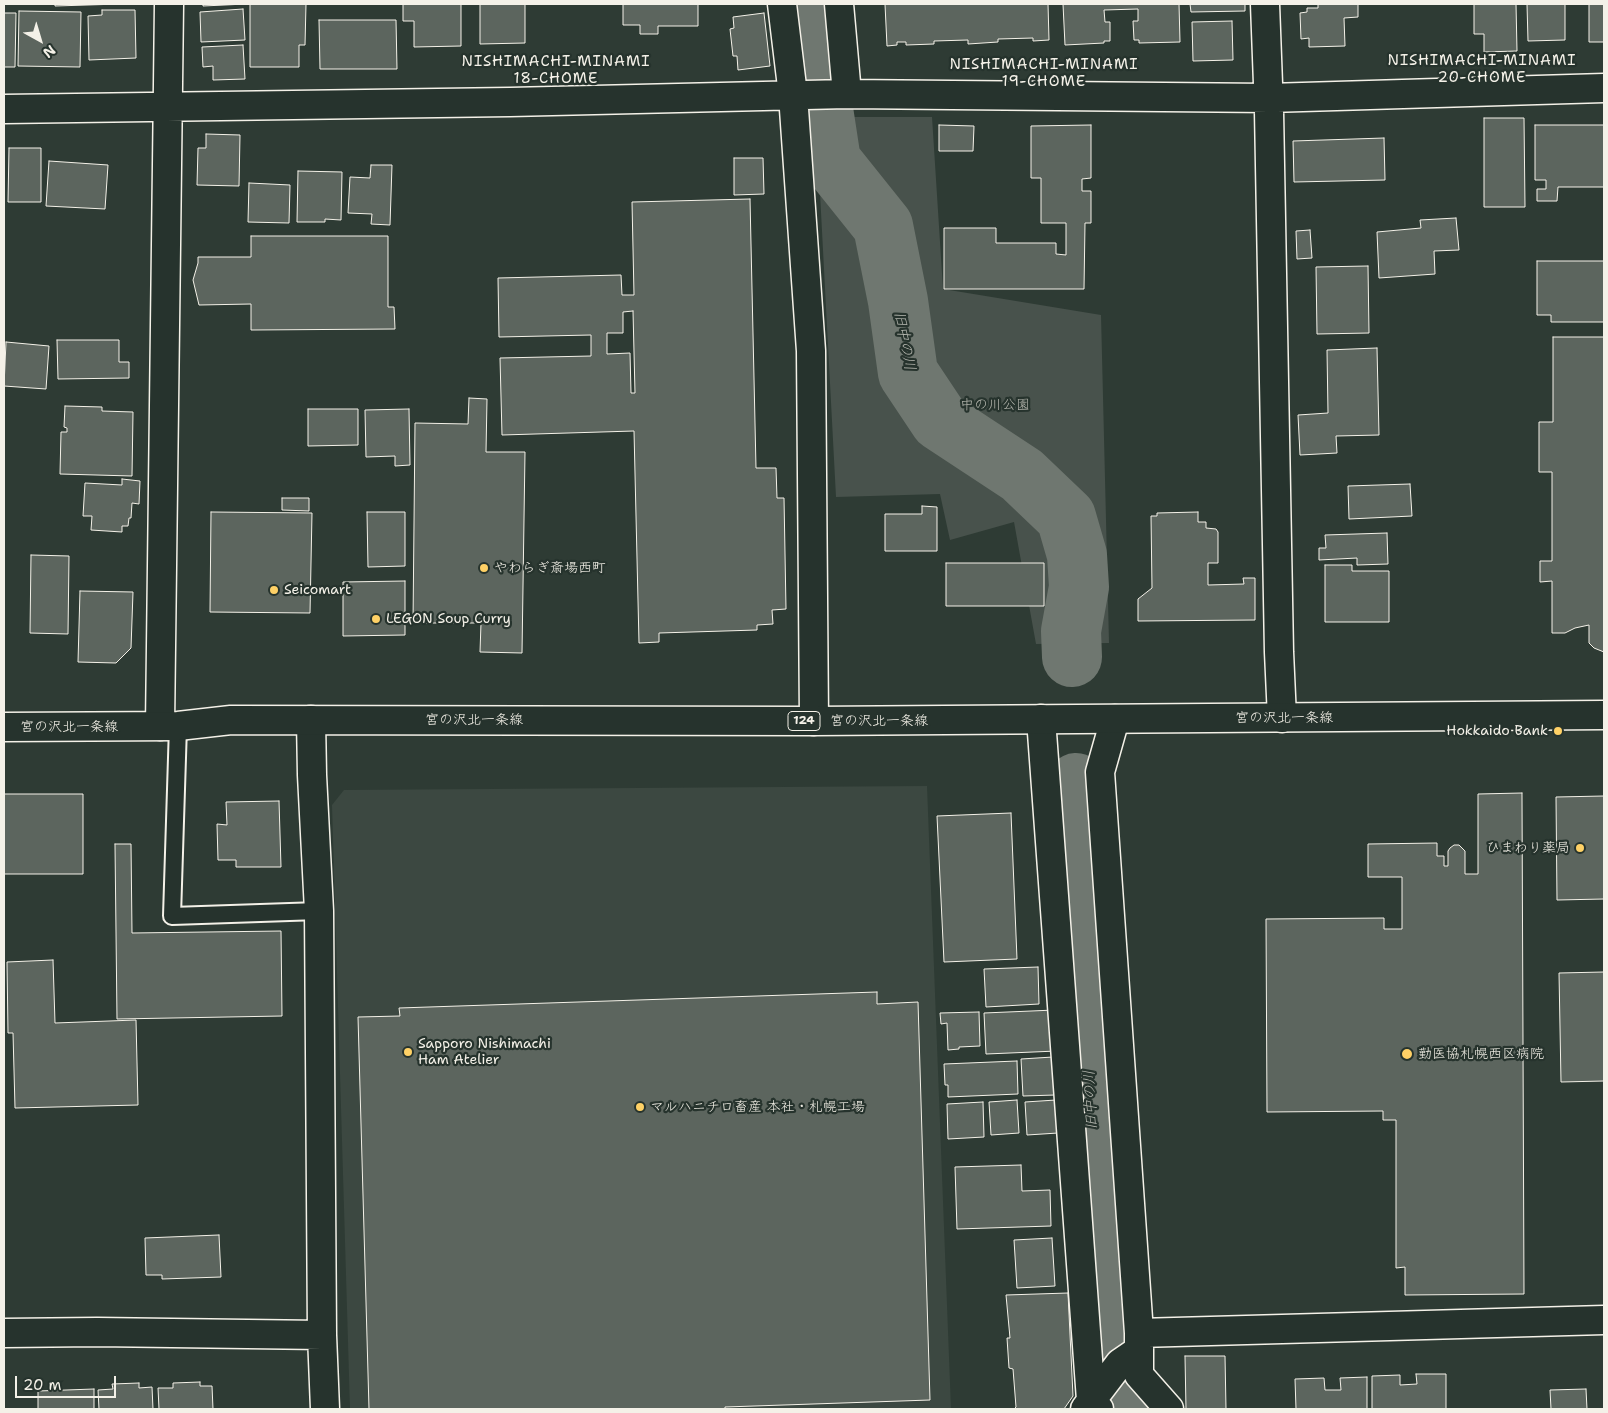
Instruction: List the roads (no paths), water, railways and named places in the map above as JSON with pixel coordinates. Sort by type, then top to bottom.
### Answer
[{"type":"street","points":[[169,4],[167,107],[169,726]]},
{"type":"street","points":[[782,4],[793,95],[811,351],[814,721]]},
{"type":"street","points":[[838,4],[848,94]]},
{"type":"street","points":[[1265,4],[1282,718]]},
{"type":"street","points":[[4,109],[510,102],[848,94],[1268,98],[1604,88]]},
{"type":"street","name":"宮の沢北一条線","points":[[4,727],[169,726],[231,720],[814,721],[1604,715]]},
{"type":"street","points":[[1041,719],[1094,1402]]},
{"type":"street","points":[[1115,719],[1100,772],[1133,1349],[1139,1375],[1169,1409]]},
{"type":"street","points":[[311,720],[319,911],[322,1335],[325,1409]]},
{"type":"street","points":[[1133,1349],[1604,1320]]},
{"type":"street","points":[[4,1333],[97,1332],[322,1335]]},
{"type":"street","points":[[1094,1402],[1133,1349]]},
{"type":"lane","points":[[169,726],[172,916],[319,911]]},
{"type":"waterway","name":"旧中の川","points":[[807,4],[831,161],[883,226],[898,301],[908,373],[940,421],[1022,475],[1066,517],[1077,555],[1079,587],[1071,631],[1072,657]]},
{"type":"waterway","name":"旧中の川","points":[[1076,783],[1103,1352],[1132,1409]]},
{"type":"place","name":"やわらぎ斎場西町","points":[[484,568]]},
{"type":"place","name":"Seicomart","points":[[274,590]]},
{"type":"place","name":"LEGON Soup Curry","points":[[376,619]]},
{"type":"place","name":"Hokkaido Bank","points":[[1558,731]]},
{"type":"place","name":"ひまわり薬局","points":[[1580,848]]},
{"type":"place","name":"Sapporo Nishimachi Ham Atelier","points":[[408,1052]]},
{"type":"place","name":"勤医協札幌西区病院","points":[[1407,1054]]},
{"type":"place","name":"マルハニチロ畜産 本社・札幌工場","points":[[640,1107]]},
{"type":"district","name":"NISHIMACHI-MINAMI 18-CHOME","points":[[556,70]]},
{"type":"district","name":"NISHIMACHI-MINAMI 20-CHOME","points":[[1482,70]]},
{"type":"district","name":"NISHIMACHI-MINAMI 19-CHOME","points":[[1044,74]]},
{"type":"park label","name":"中の川公園","points":[[995,405]]}]
